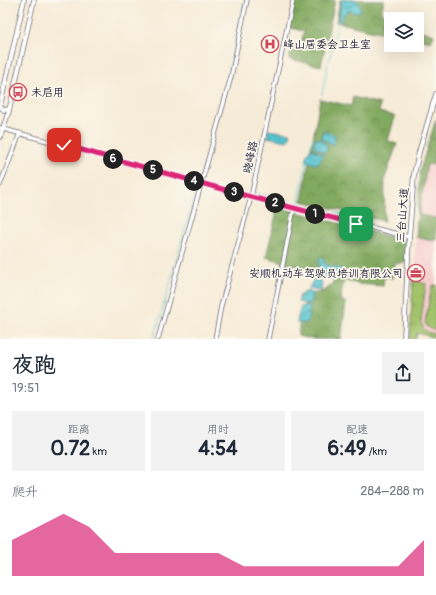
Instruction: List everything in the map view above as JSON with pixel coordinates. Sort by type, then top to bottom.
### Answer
[{"type":"main road","points":[[9,109],[4,110],[0,106],[24,0]]},
{"type":"main road","points":[[0,137],[9,109],[34,0]]},
{"type":"main road","name":"三台山大道","points":[[404,339],[414,174],[418,152],[436,94]]},
{"type":"street","points":[[158,339],[231,78],[247,0]]},
{"type":"street","name":"晓峰路","points":[[215,339],[221,306],[251,197],[293,0]]},
{"type":"street","points":[[2,129],[251,197],[409,238]]},
{"type":"street","points":[[0,185],[20,133]]},
{"type":"street","points":[[268,339],[294,208]]},
{"type":"shaded area","points":[[436,119],[436,338],[417,333],[416,339],[410,339],[420,170]]},
{"type":"green space","points":[[295,0],[335,0],[321,66],[289,59],[291,50],[299,52],[304,31],[290,28]]},
{"type":"green space","points":[[340,0],[384,0],[381,13],[384,14],[384,33],[336,22]]},
{"type":"green space","points":[[424,31],[434,35],[431,42],[424,40]]},
{"type":"green space","points":[[353,97],[380,104],[379,112],[395,116],[388,141],[397,144],[385,178],[384,221],[302,201],[320,99],[351,106]]},
{"type":"green space","points":[[436,119],[436,152],[434,152],[433,159],[435,159],[433,165],[427,164],[419,215],[436,218],[436,239],[432,241],[416,237],[420,170]]},
{"type":"green space","points":[[278,207],[406,241],[405,263],[395,263],[393,278],[384,277],[383,286],[358,284],[344,280],[341,294],[342,301],[346,303],[341,339],[313,339],[298,336],[305,302],[312,294],[323,291],[327,288],[336,277],[266,257]]},
{"type":"green space","points":[[413,280],[426,284],[421,321],[424,330],[436,335],[436,338],[417,333],[416,339],[410,339]]},
{"type":"green space","points":[[436,285],[436,331],[427,327],[425,322],[432,286]]},
{"type":"water","points":[[341,0],[357,0],[361,9],[355,13],[349,10],[344,14],[341,22],[339,20]]},
{"type":"water","points":[[268,130],[289,133],[291,135],[287,141],[267,137]]},
{"type":"water","points":[[323,131],[335,135],[334,145],[321,138]]},
{"type":"water","points":[[315,139],[320,139],[326,144],[326,151],[324,152],[320,149],[314,149]]},
{"type":"water","points":[[310,149],[324,154],[316,164],[307,161],[306,159]]},
{"type":"water","points":[[320,257],[326,265],[342,269],[345,275],[340,272],[327,276],[322,275],[319,270]]},
{"type":"water","points":[[314,279],[321,281],[321,291],[309,288]]},
{"type":"water","points":[[308,291],[313,293],[311,303],[306,304],[298,302],[300,295]]},
{"type":"water","points":[[308,306],[310,309],[307,323],[297,323],[301,307]]},
{"type":"waterway","points":[[200,178],[224,95],[244,0]]},
{"type":"waterway","points":[[338,24],[339,20]]},
{"type":"waterway","points":[[329,61],[337,27]]},
{"type":"waterway","points":[[322,94],[328,64]]},
{"type":"waterway","points":[[310,149],[313,138]]},
{"type":"waterway","points":[[299,203],[307,160]]},
{"type":"waterway","points":[[154,339],[198,184]]},
{"type":"waterway","points":[[255,193],[293,203]]},
{"type":"waterway","points":[[298,204],[358,218]]},
{"type":"place","name":"峰山居委会卫生室","points":[[270,44]]},
{"type":"place","name":"未启用","points":[[18,92]]},
{"type":"place","name":"安顺机动车驾驶员培训有限公司","points":[[416,273]]},
{"type":"route","points":[[64,145],[251,197],[356,224]]}]
